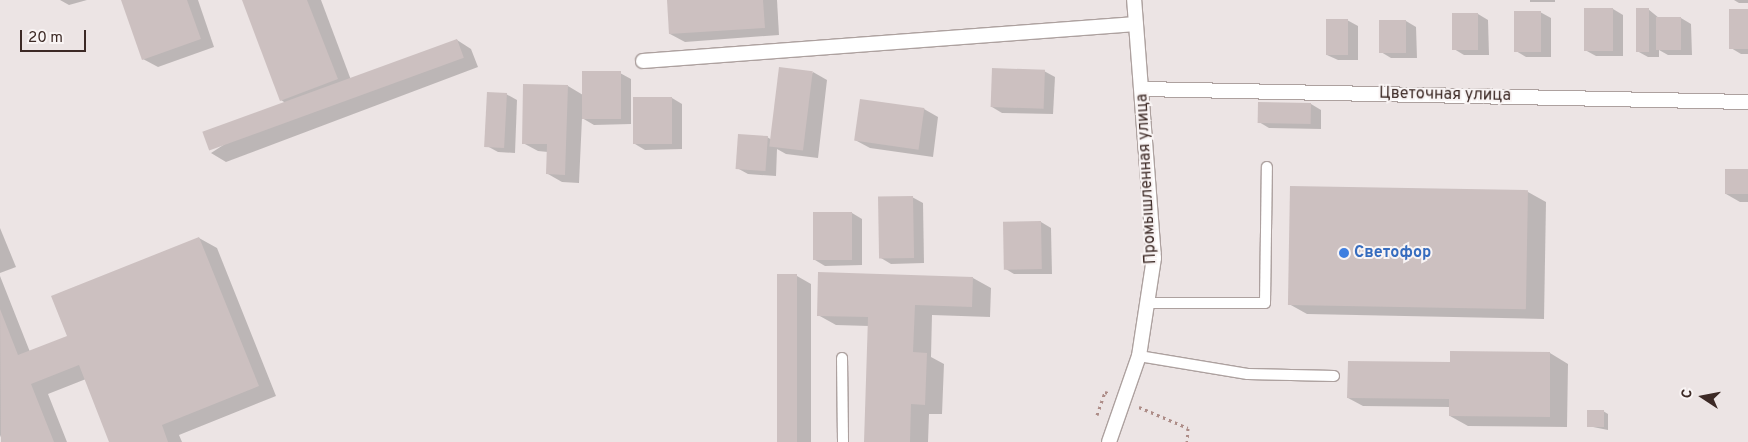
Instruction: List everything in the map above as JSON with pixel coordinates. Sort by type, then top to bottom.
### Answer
[{"type":"street","name":"Промышленная улица","points":[[1109,442],[1139,356],[1149,303],[1154,258],[1134,0]]},
{"type":"street","points":[[643,61],[1136,24]]},
{"type":"street","name":"Цветочная улица","points":[[1142,88],[1748,102]]},
{"type":"lane","points":[[1149,303],[1265,302],[1267,167]]},
{"type":"lane","points":[[1139,356],[1248,374],[1334,376]]},
{"type":"lane","points":[[842,358],[843,442]]},
{"type":"building","points":[[121,0],[187,0],[201,39],[142,60]]},
{"type":"building","points":[[242,0],[307,0],[338,79],[280,101]]},
{"type":"building","points":[[667,0],[763,0],[765,28],[669,34]]},
{"type":"building","points":[[1584,8],[1613,8],[1613,51],[1584,51]]},
{"type":"building","points":[[1636,8],[1649,8],[1649,52],[1636,52]]},
{"type":"building","points":[[1729,9],[1748,9],[1748,49],[1729,49]]},
{"type":"building","points":[[1514,11],[1541,11],[1541,52],[1514,52]]},
{"type":"building","points":[[1452,13],[1478,13],[1478,50],[1452,50]]},
{"type":"building","points":[[1656,17],[1681,17],[1681,50],[1656,50]]},
{"type":"building","points":[[1326,19],[1348,19],[1348,55],[1326,55]]},
{"type":"building","points":[[1379,20],[1406,20],[1406,53],[1379,53]]},
{"type":"building","points":[[457,39],[464,58],[209,150],[202,132]]},
{"type":"building","points":[[779,67],[813,71],[803,151],[769,146]]},
{"type":"building","points":[[992,68],[1045,70],[1044,109],[991,107]]},
{"type":"building","points":[[582,71],[621,71],[621,119],[582,119]]},
{"type":"building","points":[[523,84],[568,85],[565,175],[546,174],[547,144],[522,144]]},
{"type":"building","points":[[487,92],[507,93],[504,148],[484,147]]},
{"type":"building","points":[[633,97],[672,97],[672,144],[633,144]]},
{"type":"building","points":[[860,99],[924,108],[919,150],[854,141]]},
{"type":"building","points":[[1258,102],[1311,103],[1311,124],[1258,123]]},
{"type":"building","points":[[738,134],[768,136],[765,171],[736,169]]},
{"type":"building","points":[[1725,169],[1748,169],[1748,194],[1725,194]]},
{"type":"building","points":[[1290,186],[1528,190],[1526,309],[1288,305]]},
{"type":"building","points":[[913,196],[914,258],[879,259],[878,197]]},
{"type":"building","points":[[813,212],[852,212],[852,260],[813,260]]},
{"type":"building","points":[[1041,221],[1042,269],[1004,270],[1003,222]]},
{"type":"building","points":[[199,237],[259,386],[162,425],[168,442],[109,442],[79,365],[31,384],[54,442],[1,442],[0,309],[18,355],[67,336],[51,296]]},
{"type":"building","points":[[818,272],[973,277],[972,307],[915,305],[913,352],[927,353],[925,405],[911,404],[910,442],[864,442],[868,317],[817,316]]},
{"type":"building","points":[[777,274],[797,274],[797,442],[777,442]]},
{"type":"building","points":[[1450,351],[1550,352],[1550,417],[1449,416],[1449,399],[1347,398],[1348,361],[1450,362]]},
{"type":"building","points":[[1587,410],[1604,410],[1604,427],[1587,427]]},
{"type":"place","name":"Светофор","points":[[1344,253]]}]
